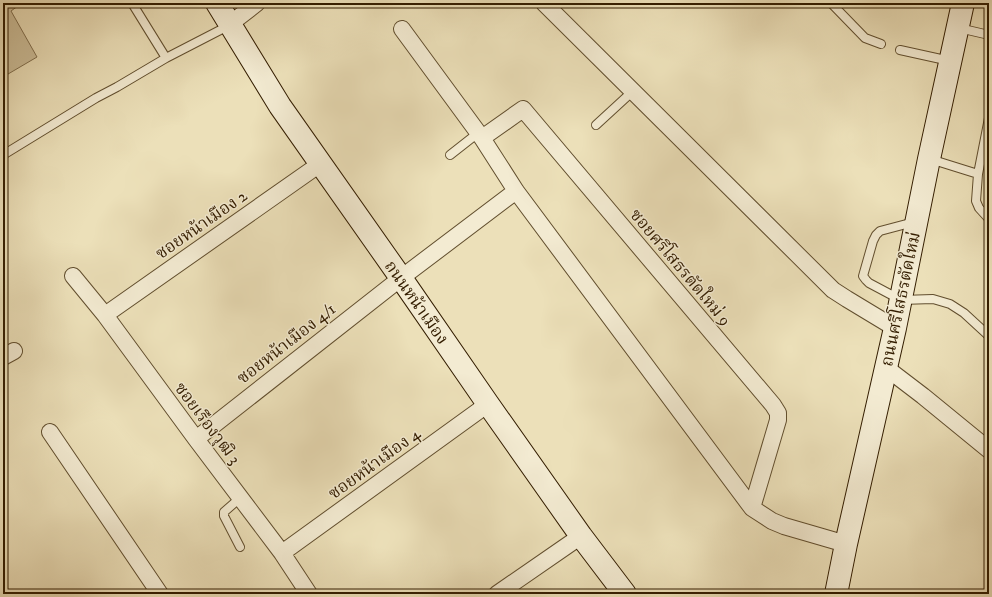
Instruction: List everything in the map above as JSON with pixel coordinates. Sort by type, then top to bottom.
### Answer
[{"type":"street","name":"ถนนหน้าเมือง","points":[[217,3],[280,106],[320,164],[581,536],[626,594]]},
{"type":"street","points":[[230,24],[257,3]]},
{"type":"street","points":[[544,3],[833,290],[895,328]]},
{"type":"street","name":"ถนนศรีโสธรตัดใหม่","points":[[836,594],[885,367],[895,328],[929,159],[963,3]]},
{"type":"street","points":[[402,29],[480,136],[516,191],[752,508],[772,521],[784,526],[846,544]]},
{"type":"street","name":"ซอยศรีโสธรตัดใหม่ 9","points":[[480,136],[523,109],[773,405],[778,413],[778,420],[752,508]]},
{"type":"street","name":"ซอยหน้าเมือง 2","points":[[105,315],[320,164]]},
{"type":"street","name":"ซอยหน้าเมือง 4/1","points":[[196,439],[401,278],[516,191]]},
{"type":"street","name":"ซอยเรืองวุฒิ 3","points":[[74,276],[105,315],[282,553],[309,594]]},
{"type":"street","points":[[885,367],[989,450]]},
{"type":"street","name":"ซอยหน้าเมือง 4","points":[[282,553],[488,404]]},
{"type":"street","points":[[50,432],[160,594]]},
{"type":"street","points":[[497,594],[581,536]]},
{"type":"lane","points":[[132,3],[166,58]]},
{"type":"lane","points":[[831,3],[865,38],[881,44]]},
{"type":"lane","points":[[3,155],[96,98],[230,24]]},
{"type":"lane","points":[[958,28],[989,35]]},
{"type":"lane","points":[[900,50],[951,61]]},
{"type":"lane","points":[[596,125],[633,91]]},
{"type":"lane","points":[[989,118],[978,174],[976,201],[979,208],[989,219]]},
{"type":"lane","points":[[450,155],[480,136]]},
{"type":"lane","points":[[929,159],[978,174]]},
{"type":"lane","points":[[917,221],[880,231],[876,235],[863,276],[869,283],[901,300],[933,299],[950,304],[964,313],[989,336]]},
{"type":"lane","points":[[240,498],[224,512],[224,516],[240,547]]},
{"type":"shaded area","points":[[3,3],[22,3],[11,11],[37,57],[3,77]]}]
